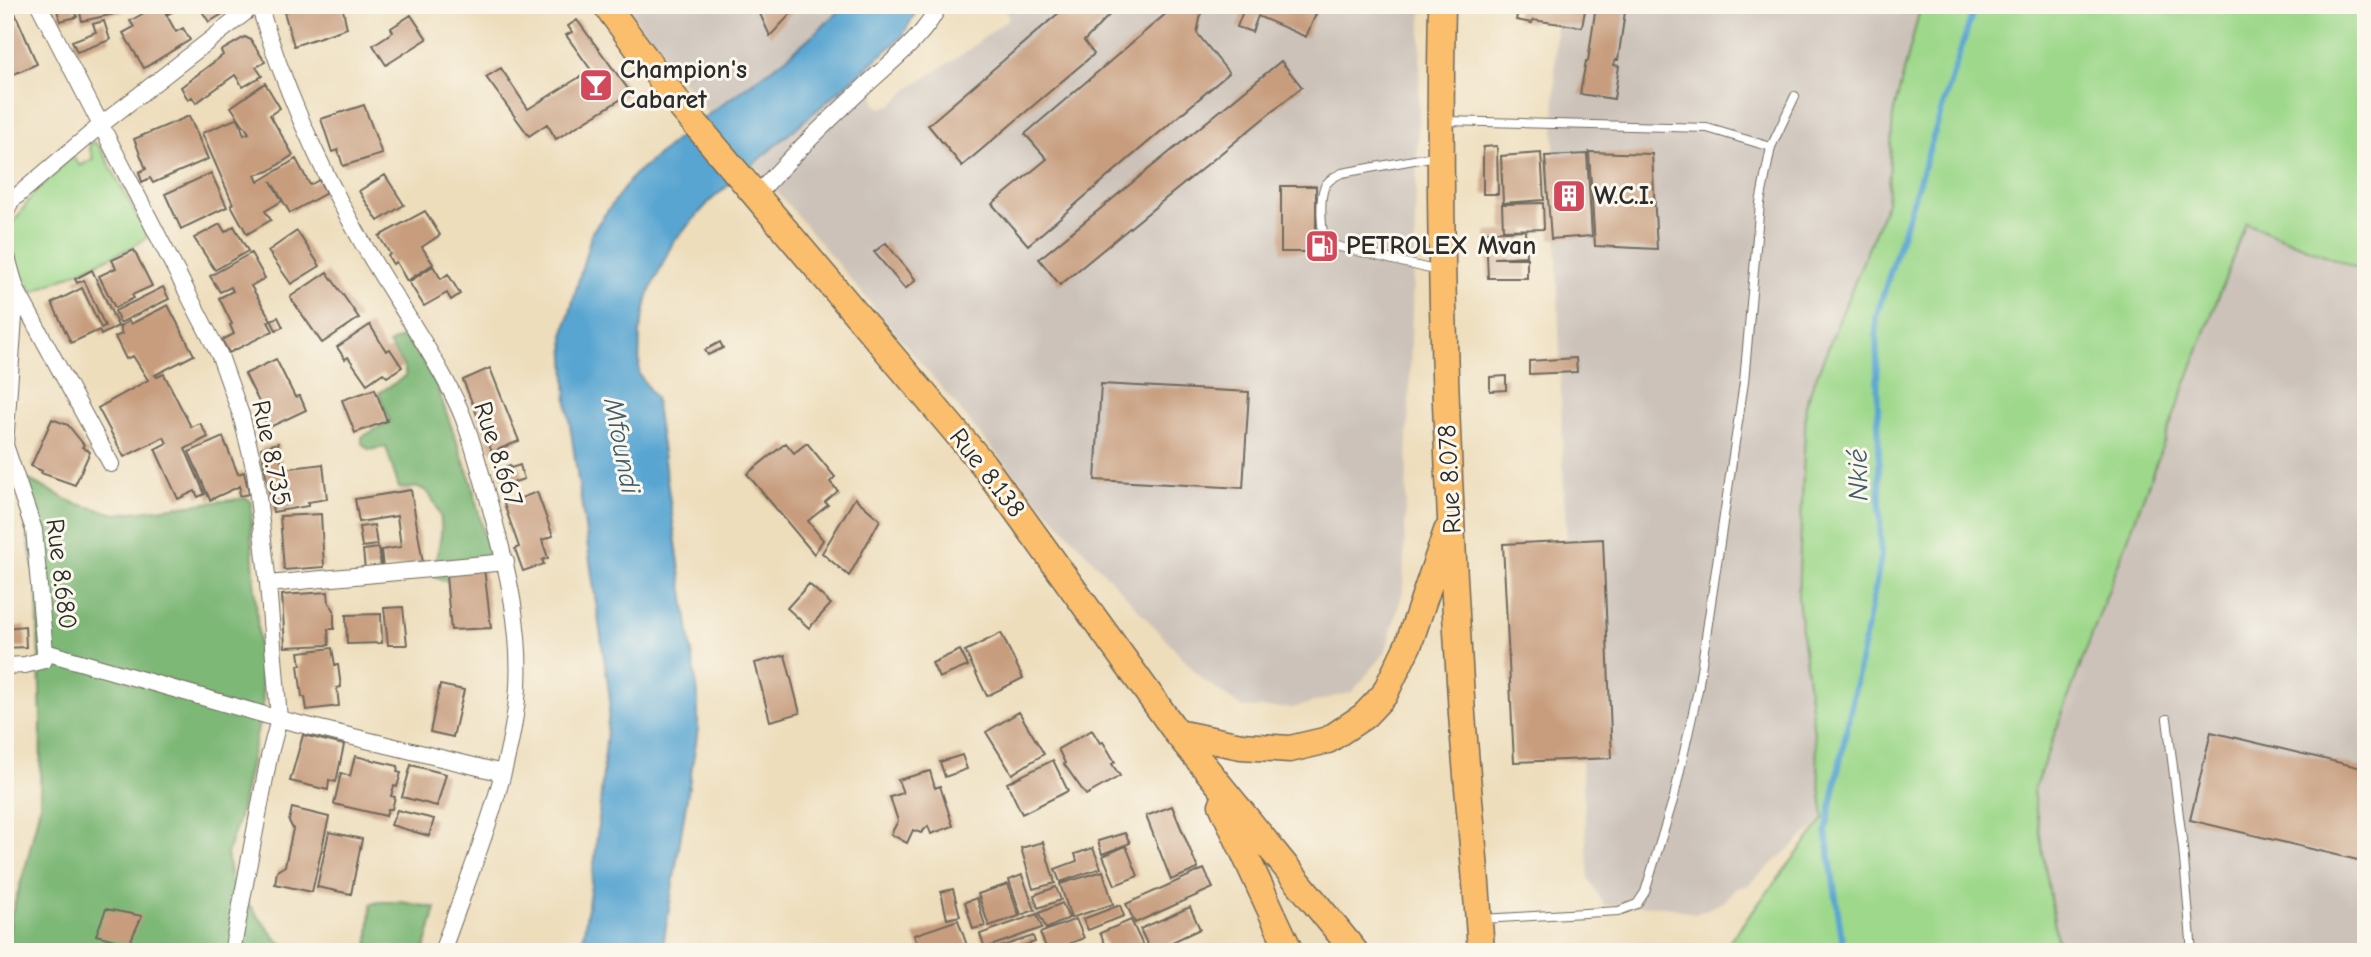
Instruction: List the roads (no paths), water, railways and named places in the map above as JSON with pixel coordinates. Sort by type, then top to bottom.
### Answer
[{"type":"main road","name":"Rue 8.138","points":[[606,5],[682,108],[984,464],[1177,733],[1355,952]]},
{"type":"main road","name":"Rue 8.078","points":[[1442,5],[1441,272],[1462,715],[1480,952]]},
{"type":"main road","points":[[1177,733],[1241,746],[1290,749],[1328,740],[1364,716],[1384,695],[1409,643],[1452,516]]},
{"type":"main road","points":[[1205,768],[1290,952]]},
{"type":"street","name":"Rue 8.735","points":[[38,5],[220,356],[241,415],[255,471],[279,719],[269,757],[232,952]]},
{"type":"street","points":[[5,214],[11,201],[102,124],[257,5]]},
{"type":"street","name":"Rue 8.667","points":[[257,5],[306,136],[357,233],[440,372],[467,424],[506,562],[518,665],[516,713],[503,773],[442,952]]},
{"type":"street","points":[[751,190],[785,163],[892,61],[933,18],[939,5]]},
{"type":"street","name":"Rue 8.680","points":[[5,250],[16,289],[5,444],[9,468],[34,530],[46,652],[44,660],[5,666]]},
{"type":"street","points":[[16,289],[111,464]]},
{"type":"street","points":[[268,584],[506,562]]},
{"type":"street","points":[[46,652],[279,719],[503,773]]},
{"type":"lane","points":[[1479,919],[1619,911],[1637,904],[1645,892],[1674,797],[1698,690],[1744,382],[1760,203],[1771,147],[1794,96]]},
{"type":"lane","points":[[1440,121],[1707,128],[1771,147]]},
{"type":"lane","points":[[1440,156],[1342,173],[1331,178],[1324,187],[1322,232],[1328,244],[1441,272]]},
{"type":"lane","points":[[2167,719],[2183,848],[2192,952]]},
{"type":"water","name":"Mfoundi","points":[[847,5],[920,5],[901,38],[710,201],[673,242],[648,295],[640,331],[639,374],[655,398],[698,694],[698,730],[662,952],[581,952],[595,858],[610,698],[567,404],[564,333],[592,232],[633,176],[695,124],[786,58]]},
{"type":"waterway","name":"Nkié","points":[[1844,952],[1826,831],[1881,558],[1876,317],[1975,5]]},
{"type":"place","name":"Champion's Cabaret","points":[[596,85]]},
{"type":"place","name":"W.C.I.","points":[[1569,196]]},
{"type":"place","name":"PETROLEX Mvan","points":[[1322,246]]}]
